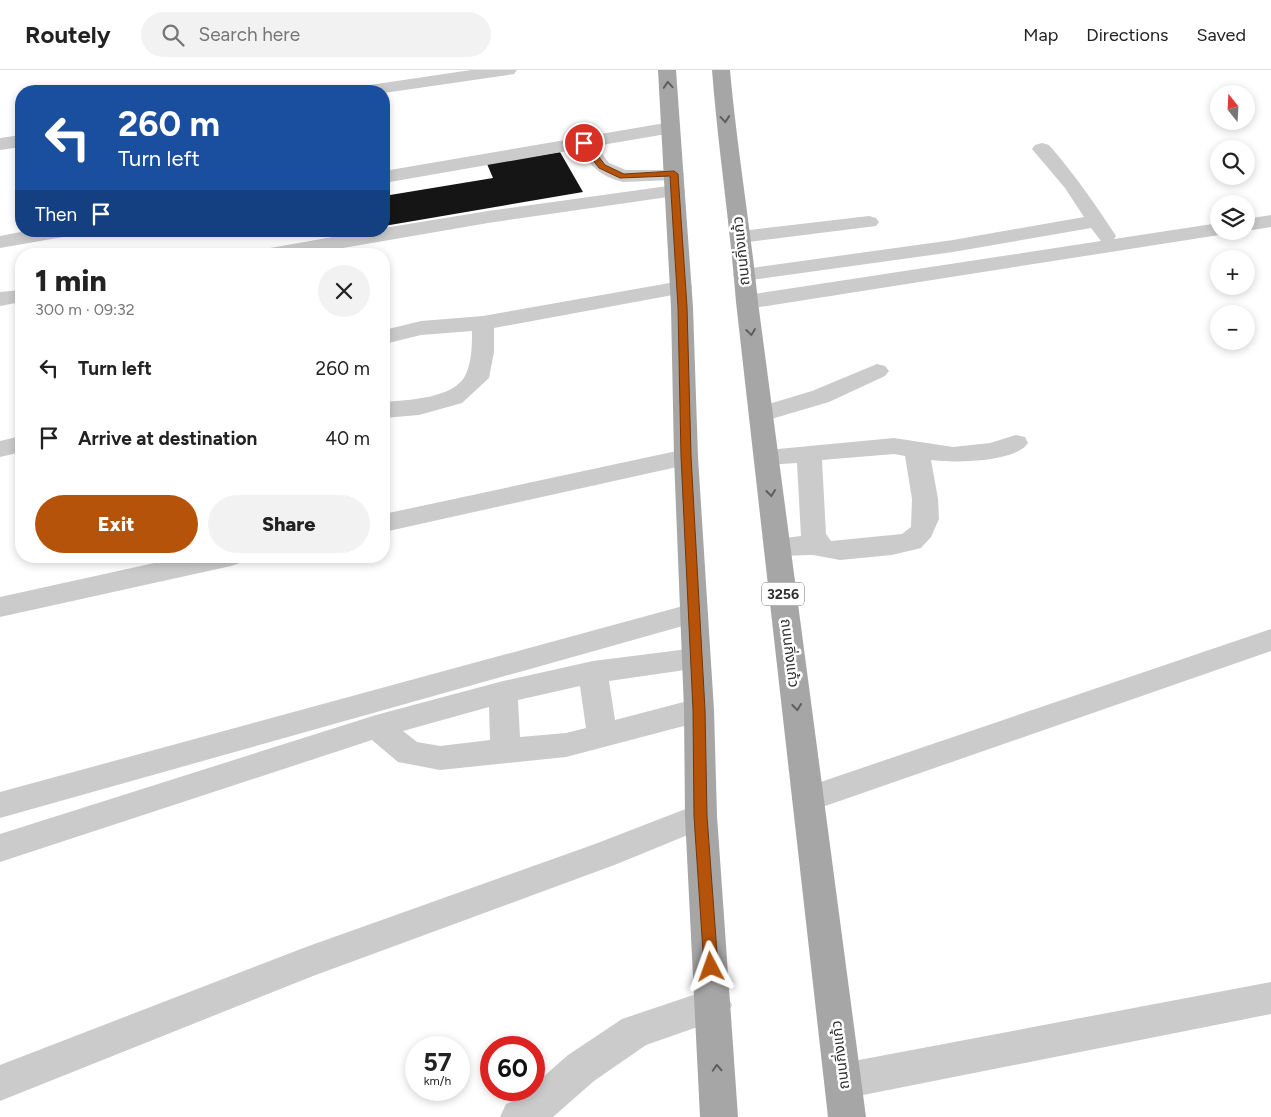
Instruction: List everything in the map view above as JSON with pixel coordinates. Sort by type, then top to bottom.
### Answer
[{"type":"main road","points":[[667,70],[681,286],[686,456],[699,710],[701,816],[714,1005],[719,1117]]},
{"type":"main road","name":"ถนนกิ่งแก้ว","points":[[720,70],[727,146],[741,237],[747,302],[847,1117]]},
{"type":"street","points":[[390,87],[508,70]]},
{"type":"street","points":[[390,176],[670,128]]},
{"type":"street","points":[[0,144],[15,142]]},
{"type":"street","points":[[584,143],[602,167],[623,176],[674,182]]},
{"type":"street","points":[[1042,149],[1073,185],[1112,246]]},
{"type":"street","points":[[390,234],[674,182]]},
{"type":"street","points":[[1255,224],[1271,221]]},
{"type":"street","points":[[741,237],[869,222]]},
{"type":"street","points":[[744,275],[962,245],[1098,222]]},
{"type":"street","points":[[747,302],[1210,230]]},
{"type":"street","points":[[0,242],[29,237]]},
{"type":"street","points":[[305,248],[370,237]]},
{"type":"street","points":[[390,336],[421,328],[483,322],[681,286]]},
{"type":"street","points":[[0,299],[15,297]]},
{"type":"street","points":[[390,409],[419,407],[454,398],[477,378],[483,352],[483,322]]},
{"type":"street","points":[[761,414],[824,397],[877,371]]},
{"type":"street","points":[[766,457],[894,446],[953,455],[992,451],[1016,444]]},
{"type":"street","points":[[0,449],[15,445]]},
{"type":"street","points":[[809,454],[813,534],[818,545],[826,550],[843,551],[909,542],[919,535],[925,524],[925,500],[922,474],[916,449]]},
{"type":"street","points":[[390,522],[686,456]]},
{"type":"street","points":[[777,547],[818,545]]},
{"type":"street","points":[[0,607],[199,563]]},
{"type":"street","points":[[0,806],[694,613]]},
{"type":"street","points":[[808,799],[1271,640]]},
{"type":"street","points":[[0,848],[376,727],[503,692],[592,672],[696,659]]},
{"type":"street","points":[[592,672],[602,736]]},
{"type":"street","points":[[503,692],[506,752]]},
{"type":"street","points":[[376,727],[409,754],[440,758],[566,745],[699,710]]},
{"type":"street","points":[[0,1083],[306,963],[606,854],[701,816]]},
{"type":"street","points":[[843,1082],[1271,998]]},
{"type":"street","points":[[519,1117],[530,1113],[581,1068],[635,1031],[714,1005]]},
{"type":"building","points":[[560,152],[583,192],[390,225],[390,195],[493,178],[487,164]]},
{"type":"route","points":[[584,143],[602,167],[623,176],[674,174],[682,307],[686,456],[699,710],[701,816],[711,967]]}]
